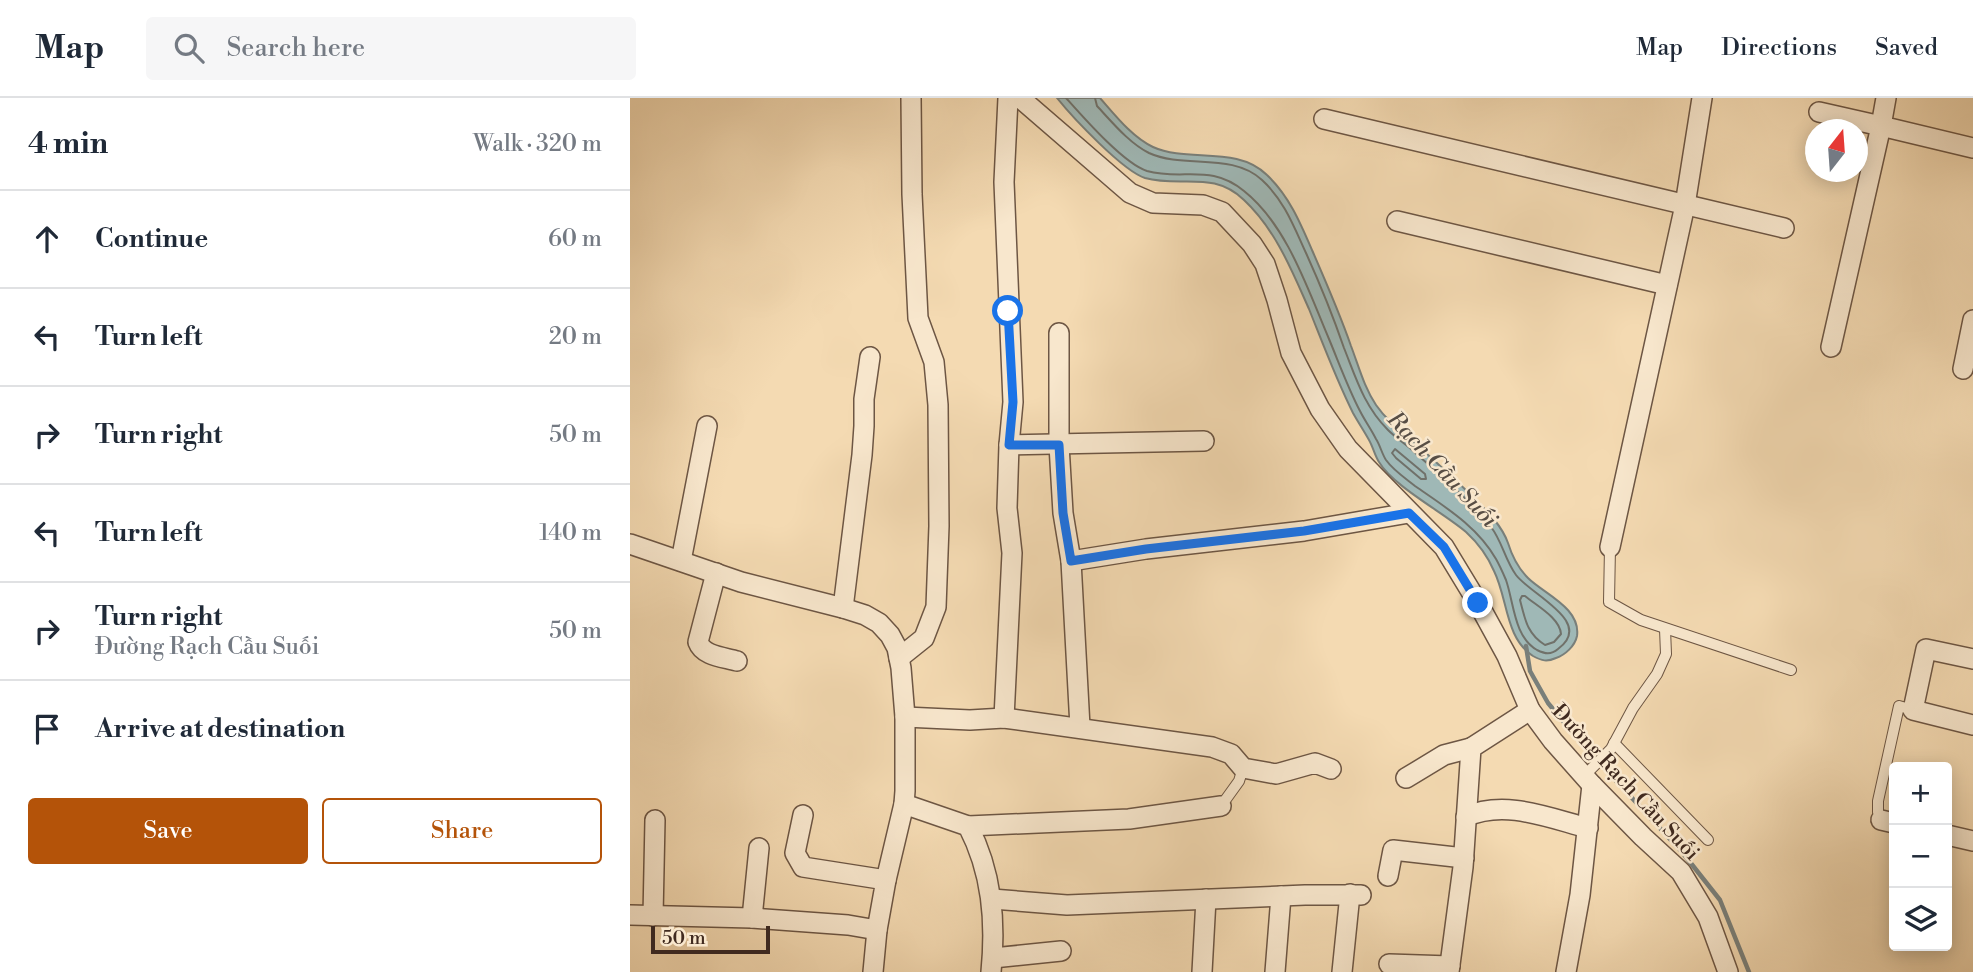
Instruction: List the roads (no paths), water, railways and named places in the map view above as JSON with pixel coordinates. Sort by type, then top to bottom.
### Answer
[{"type":"street","points":[[899,658],[923,638],[936,607],[939,526],[938,405],[934,362],[918,318],[911,98]]},
{"type":"street","points":[[1004,718],[1012,553],[1007,508],[1013,402],[1004,182],[1008,98]]},
{"type":"street","name":"Đường Rạch Cầu Suối","points":[[1020,98],[1130,193],[1153,203],[1203,205],[1222,212],[1252,244],[1265,264],[1291,353],[1320,409],[1348,449],[1444,547],[1507,656],[1530,710],[1553,741],[1589,776],[1643,837],[1681,872],[1707,917],[1725,964]]},
{"type":"street","points":[[1610,547],[1685,205],[1702,98]]},
{"type":"street","points":[[1831,347],[1886,98]]},
{"type":"street","points":[[1819,112],[1973,148]]},
{"type":"street","points":[[1324,118],[1784,228]]},
{"type":"street","points":[[1397,221],[1667,285]]},
{"type":"street","points":[[1963,369],[1973,320]]},
{"type":"street","points":[[1059,333],[1059,445],[1063,513],[1071,561],[1080,727]]},
{"type":"street","points":[[843,608],[862,456],[864,399],[870,357]]},
{"type":"street","points":[[681,561],[707,426]]},
{"type":"street","points":[[1009,445],[1205,441]]},
{"type":"street","points":[[1071,561],[1146,549],[1304,531],[1409,513]]},
{"type":"street","points":[[630,544],[741,582],[865,615],[890,635],[897,648],[901,668],[905,717],[904,804],[886,880],[873,972]]},
{"type":"street","points":[[716,573],[699,647],[704,652],[737,661]]},
{"type":"street","points":[[1973,659],[1926,649],[1913,710],[1973,725]]},
{"type":"street","points":[[1406,778],[1444,755],[1471,748],[1530,710]]},
{"type":"street","points":[[905,717],[970,720],[1004,718],[1212,747],[1231,754],[1243,768],[1276,774],[1315,763],[1331,769]]},
{"type":"street","points":[[1389,964],[1450,969],[1464,858],[1471,748]]},
{"type":"street","points":[[1566,972],[1580,895],[1588,828],[1589,776]]},
{"type":"street","points":[[904,804],[968,827],[1129,819],[1221,806]]},
{"type":"street","points":[[1466,817],[1490,808],[1504,809],[1588,828]]},
{"type":"street","points":[[803,814],[795,853],[803,867],[886,880]]},
{"type":"street","points":[[653,916],[655,820]]},
{"type":"street","points":[[968,827],[979,847],[992,899],[992,965],[1061,951]]},
{"type":"street","points":[[1952,836],[1973,841]]},
{"type":"street","points":[[752,918],[759,848]]},
{"type":"street","points":[[1388,876],[1393,850],[1464,858]]},
{"type":"street","points":[[992,899],[1067,905],[1356,895],[1342,972]]},
{"type":"street","points":[[1275,972],[1281,896]]},
{"type":"street","points":[[1202,972],[1206,899]]},
{"type":"street","points":[[630,915],[752,918],[848,925],[877,930]]},
{"type":"lane","points":[[1610,547],[1609,603],[1665,629],[1791,670]]},
{"type":"lane","points":[[1589,776],[1613,746],[1633,708],[1664,661],[1665,629]]},
{"type":"lane","points":[[1888,822],[1878,812],[1878,801],[1899,706],[1913,710]]},
{"type":"lane","points":[[1613,746],[1708,840]]},
{"type":"lane","points":[[1221,806],[1239,781],[1243,768]]},
{"type":"water","points":[[1057,98],[1100,98],[1131,132],[1153,147],[1167,152],[1241,160],[1255,166],[1275,183],[1303,229],[1338,310],[1365,384],[1376,405],[1485,509],[1502,531],[1524,574],[1573,617],[1577,636],[1569,650],[1559,657],[1544,660],[1533,656],[1524,648],[1512,629],[1499,582],[1479,545],[1457,525],[1395,480],[1379,462],[1341,387],[1289,266],[1265,224],[1244,200],[1221,185],[1209,182],[1159,181],[1145,178],[1124,165],[1099,143]]},
{"type":"waterway","name":"Rạch Cầu Suối","points":[[1526,646],[1530,671],[1548,703],[1582,744],[1682,852],[1720,900],[1749,972]]}]
